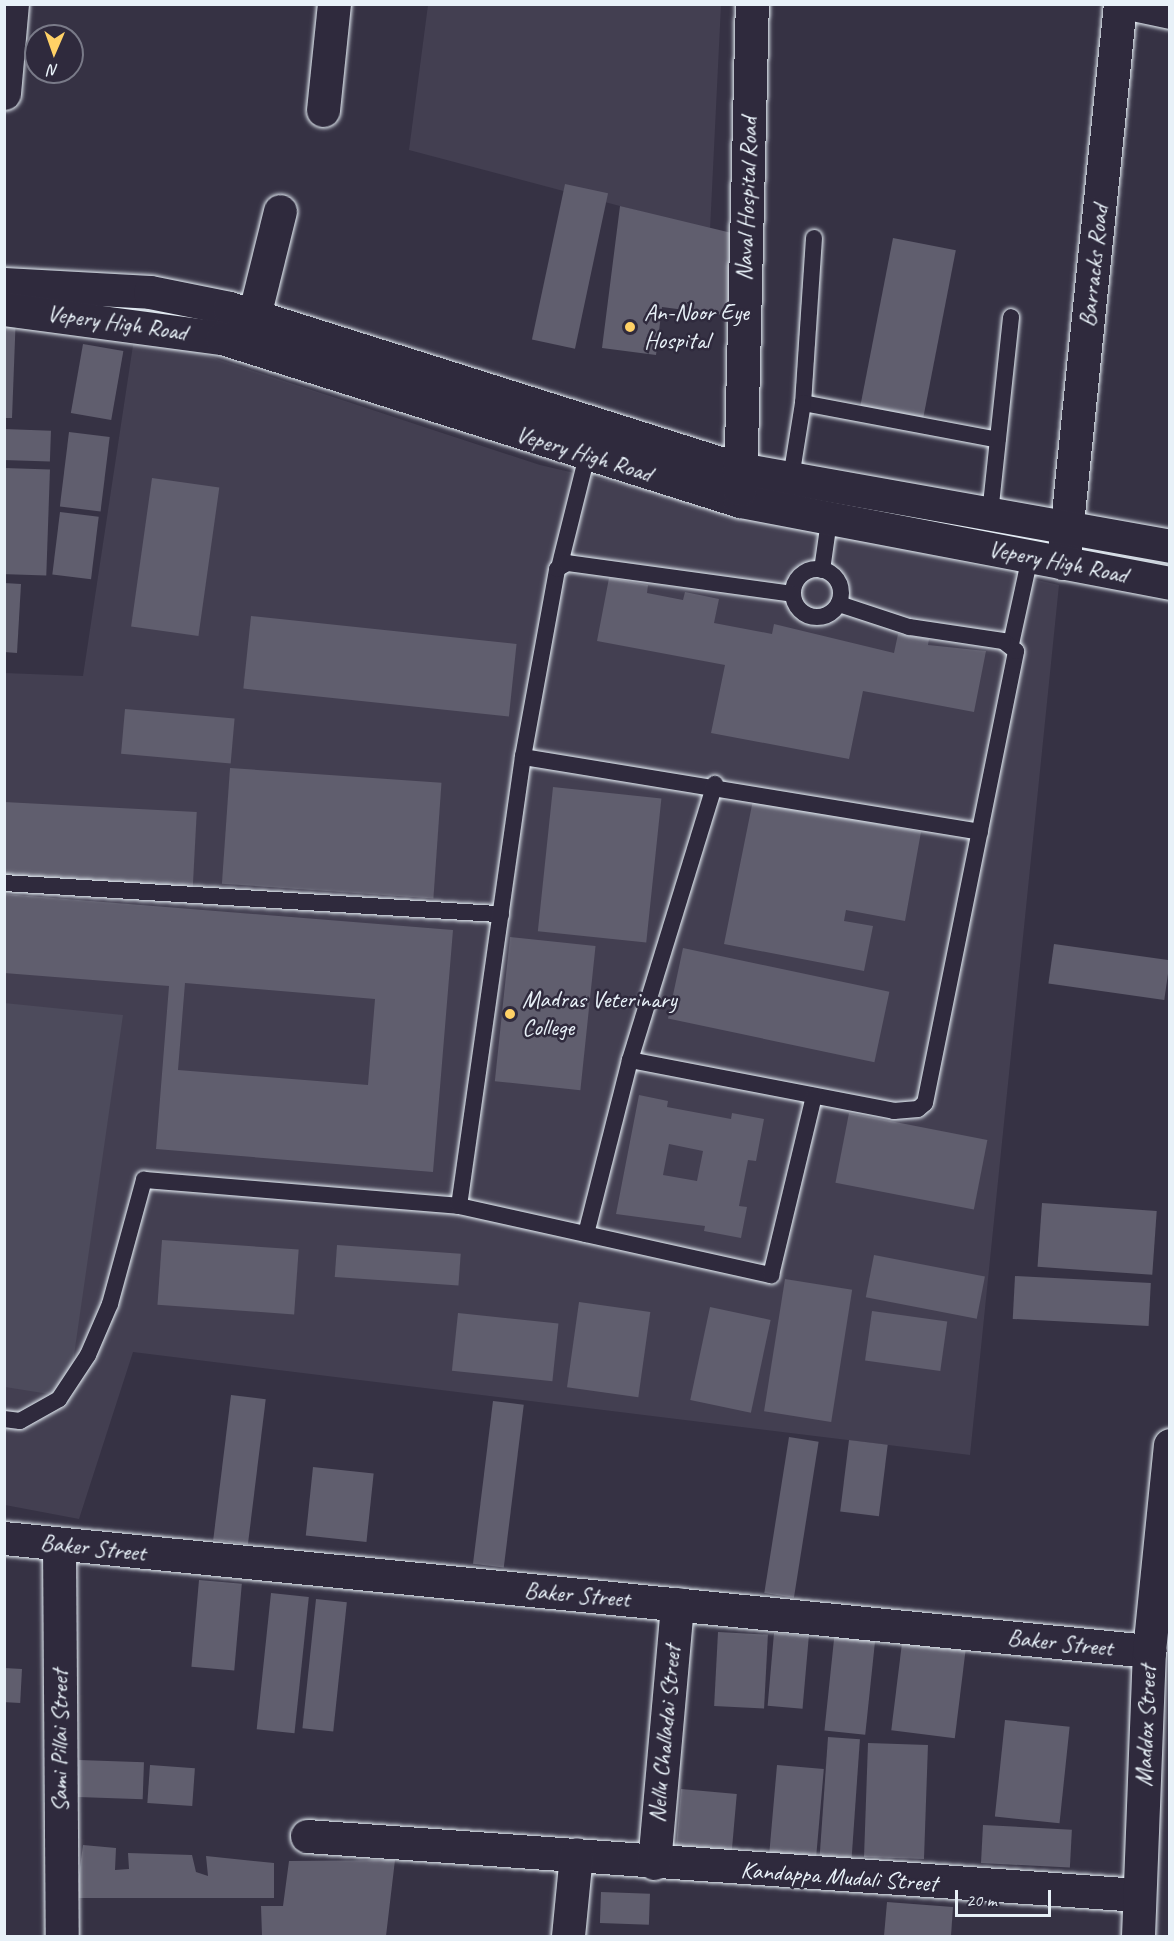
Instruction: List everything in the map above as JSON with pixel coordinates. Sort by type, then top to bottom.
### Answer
[{"type":"street","points":[[4,93],[12,4]]},
{"type":"street","points":[[324,110],[334,4]]},
{"type":"street","name":"Naval Hospital Road","points":[[740,501],[752,4]]},
{"type":"street","name":"Barracks Road","points":[[1064,563],[1120,4]]},
{"type":"street","points":[[1133,4],[1170,12]]},
{"type":"street","points":[[254,316],[280,211]]},
{"type":"street","name":"Vepery High Road","points":[[4,284],[150,292],[254,316],[740,469],[1170,546]]},
{"type":"street","name":"Vepery High Road","points":[[4,309],[222,338],[587,456],[740,501],[1170,583]]},
{"type":"street","name":"Maddox Street","points":[[1138,1936],[1139,1895],[1157,1765],[1149,1652],[1170,1445]]},
{"type":"street","name":"Baker Street","points":[[4,1538],[59,1546],[677,1604],[1149,1652]]},
{"type":"street","name":"Sami Pillai Street","points":[[59,1546],[62,1936]]},
{"type":"street","name":"Nellu Challadai Street","points":[[654,1863],[677,1604]]},
{"type":"street","name":"Kandappa Mudali Street","points":[[307,1836],[576,1854],[654,1863],[1139,1895]]},
{"type":"street","points":[[568,1936],[576,1854]]},
{"type":"lane","points":[[791,478],[803,403],[814,238]]},
{"type":"lane","points":[[990,514],[1011,318]]},
{"type":"lane","points":[[803,403],[998,440]]},
{"type":"lane","points":[[459,1206],[523,757],[553,577],[560,564],[587,456]]},
{"type":"lane","points":[[822,570],[836,487]]},
{"type":"lane","points":[[630,1060],[894,1111],[918,1109],[925,1103],[1017,661],[1011,644],[1030,557]]},
{"type":"lane","points":[[560,564],[792,594]]},
{"type":"lane","points":[[822,570],[839,583],[839,604],[828,615],[811,617],[798,609],[792,594],[801,574],[822,570]]},
{"type":"lane","points":[[839,604],[909,627],[1011,644]]},
{"type":"lane","points":[[523,757],[715,784],[980,832]]},
{"type":"lane","points":[[586,1234],[630,1060],[715,784]]},
{"type":"lane","points":[[4,883],[501,914]]},
{"type":"lane","points":[[4,1419],[20,1421],[59,1399],[87,1355],[110,1304],[144,1180],[459,1206],[771,1275],[814,1096]]},
{"type":"shaded area","points":[[428,5],[721,5],[710,230],[409,150]]},
{"type":"shaded area","name":"Madras Veterinary College","points":[[135,332],[540,465],[1059,585],[970,1455],[133,1352],[79,1519],[5,1505],[4,673],[83,676]]},
{"type":"shaded area","points":[[4,1003],[123,1015],[68,1397],[5,1387]]},
{"type":"building","points":[[565,184],[608,193],[575,349],[532,340]]},
{"type":"building","points":[[620,206],[740,235],[730,316],[662,307],[656,355],[602,348]]},
{"type":"building","points":[[893,238],[956,250],[923,421],[860,409]]},
{"type":"building","points":[[4,312],[16,313],[12,418],[4,418]]},
{"type":"building","points":[[83,344],[123,351],[111,420],[71,413]]},
{"type":"building","points":[[4,429],[51,431],[50,462],[4,460]]},
{"type":"building","points":[[69,432],[110,437],[101,511],[60,506]]},
{"type":"building","points":[[4,468],[50,470],[46,576],[4,574]]},
{"type":"building","points":[[152,478],[219,487],[198,636],[131,627]]},
{"type":"building","points":[[60,512],[99,517],[91,579],[52,575]]},
{"type":"building","points":[[609,578],[648,585],[647,593],[683,600],[685,592],[719,599],[714,623],[772,634],[774,624],[894,653],[898,634],[929,639],[928,645],[986,651],[974,712],[863,691],[849,759],[711,733],[725,665],[597,641]]},
{"type":"building","points":[[4,583],[21,584],[17,653],[4,652]]},
{"type":"building","points":[[251,616],[517,644],[509,717],[243,689]]},
{"type":"building","points":[[125,709],[235,719],[231,763],[121,754]]},
{"type":"building","points":[[230,768],[441,783],[433,899],[222,884]]},
{"type":"building","points":[[553,787],[661,798],[646,943],[538,931]]},
{"type":"building","points":[[753,800],[921,832],[905,921],[846,910],[844,921],[873,926],[864,971],[724,944]]},
{"type":"building","points":[[4,802],[197,812],[193,888],[4,878]]},
{"type":"building","points":[[4,894],[453,930],[433,1172],[156,1149],[169,986],[4,973]],"holes":[[[185,983],[375,999],[368,1085],[178,1070]]]},
{"type":"building","points":[[510,937],[596,946],[580,1090],[495,1081]]},
{"type":"building","points":[[1054,944],[1170,960],[1164,1000],[1048,984]]},
{"type":"building","points":[[683,948],[889,992],[874,1062],[668,1018]]},
{"type":"building","points":[[639,1095],[668,1101],[667,1107],[731,1119],[732,1113],[764,1119],[756,1161],[748,1160],[739,1206],[747,1207],[741,1238],[704,1231],[705,1226],[616,1214]],"holes":[[[669,1144],[703,1151],[697,1181],[663,1175]]]},
{"type":"building","points":[[849,1113],[987,1140],[974,1210],[835,1183]]},
{"type":"building","points":[[1042,1203],[1157,1211],[1152,1275],[1038,1267]]},
{"type":"building","points":[[162,1240],[299,1250],[294,1314],[157,1305]]},
{"type":"building","points":[[337,1245],[461,1254],[458,1286],[335,1277]]},
{"type":"building","points":[[874,1255],[985,1277],[977,1319],[866,1297]]},
{"type":"building","points":[[1015,1276],[1151,1283],[1149,1326],[1013,1319]]},
{"type":"building","points":[[785,1279],[852,1290],[831,1422],[764,1411]]},
{"type":"building","points":[[579,1302],[650,1312],[638,1397],[567,1387]]},
{"type":"building","points":[[710,1307],[771,1320],[751,1413],[690,1400]]},
{"type":"building","points":[[872,1311],[947,1322],[940,1371],[865,1361]]},
{"type":"building","points":[[458,1313],[558,1324],[552,1381],[452,1371]]},
{"type":"building","points":[[231,1395],[266,1399],[248,1544],[213,1540]]},
{"type":"building","points":[[493,1401],[524,1405],[504,1568],[473,1564]]},
{"type":"building","points":[[789,1437],[819,1442],[794,1598],[764,1593]]},
{"type":"building","points":[[849,1440],[888,1445],[879,1516],[840,1511]]},
{"type":"building","points":[[313,1467],[374,1473],[366,1542],[306,1536]]},
{"type":"building","points":[[199,1580],[242,1584],[234,1670],[191,1667]]},
{"type":"building","points":[[271,1593],[309,1597],[294,1733],[257,1729]]},
{"type":"building","points":[[316,1599],[347,1602],[333,1732],[302,1728]]},
{"type":"building","points":[[835,1630],[876,1634],[865,1735],[824,1730]]},
{"type":"building","points":[[718,1632],[768,1635],[764,1709],[714,1706]]},
{"type":"building","points":[[774,1633],[809,1636],[803,1709],[768,1706]]},
{"type":"building","points":[[902,1643],[966,1651],[955,1738],[891,1730]]},
{"type":"building","points":[[4,1668],[22,1669],[20,1703],[4,1702]]},
{"type":"building","points":[[1005,1720],[1070,1727],[1060,1823],[995,1816]]},
{"type":"building","points":[[828,1737],[860,1739],[851,1862],[819,1860]]},
{"type":"building","points":[[868,1743],[928,1745],[924,1859],[864,1857]]},
{"type":"building","points":[[79,1760],[144,1762],[143,1799],[78,1797]]},
{"type":"building","points":[[150,1765],[195,1768],[192,1806],[147,1803]]},
{"type":"building","points":[[777,1765],[824,1769],[816,1859],[769,1855]]},
{"type":"building","points":[[681,1789],[737,1794],[731,1855],[676,1850]]},
{"type":"building","points":[[983,1825],[1072,1830],[1070,1868],[981,1863]]},
{"type":"building","points":[[83,1845],[116,1848],[115,1870],[129,1869],[128,1853],[192,1855],[196,1872],[208,1876],[206,1856],[274,1863],[274,1898],[76,1898]]},
{"type":"building","points":[[395,1860],[386,1936],[262,1936],[261,1906],[283,1906],[289,1861]]},
{"type":"building","points":[[601,1892],[650,1894],[649,1925],[600,1923]]},
{"type":"building","points":[[887,1902],[953,1907],[951,1936],[884,1936]]},
{"type":"place","name":"An-Noor Eye Hospital","points":[[630,327]]},
{"type":"place","name":"Madras Veterinary College","points":[[510,1014]]}]
